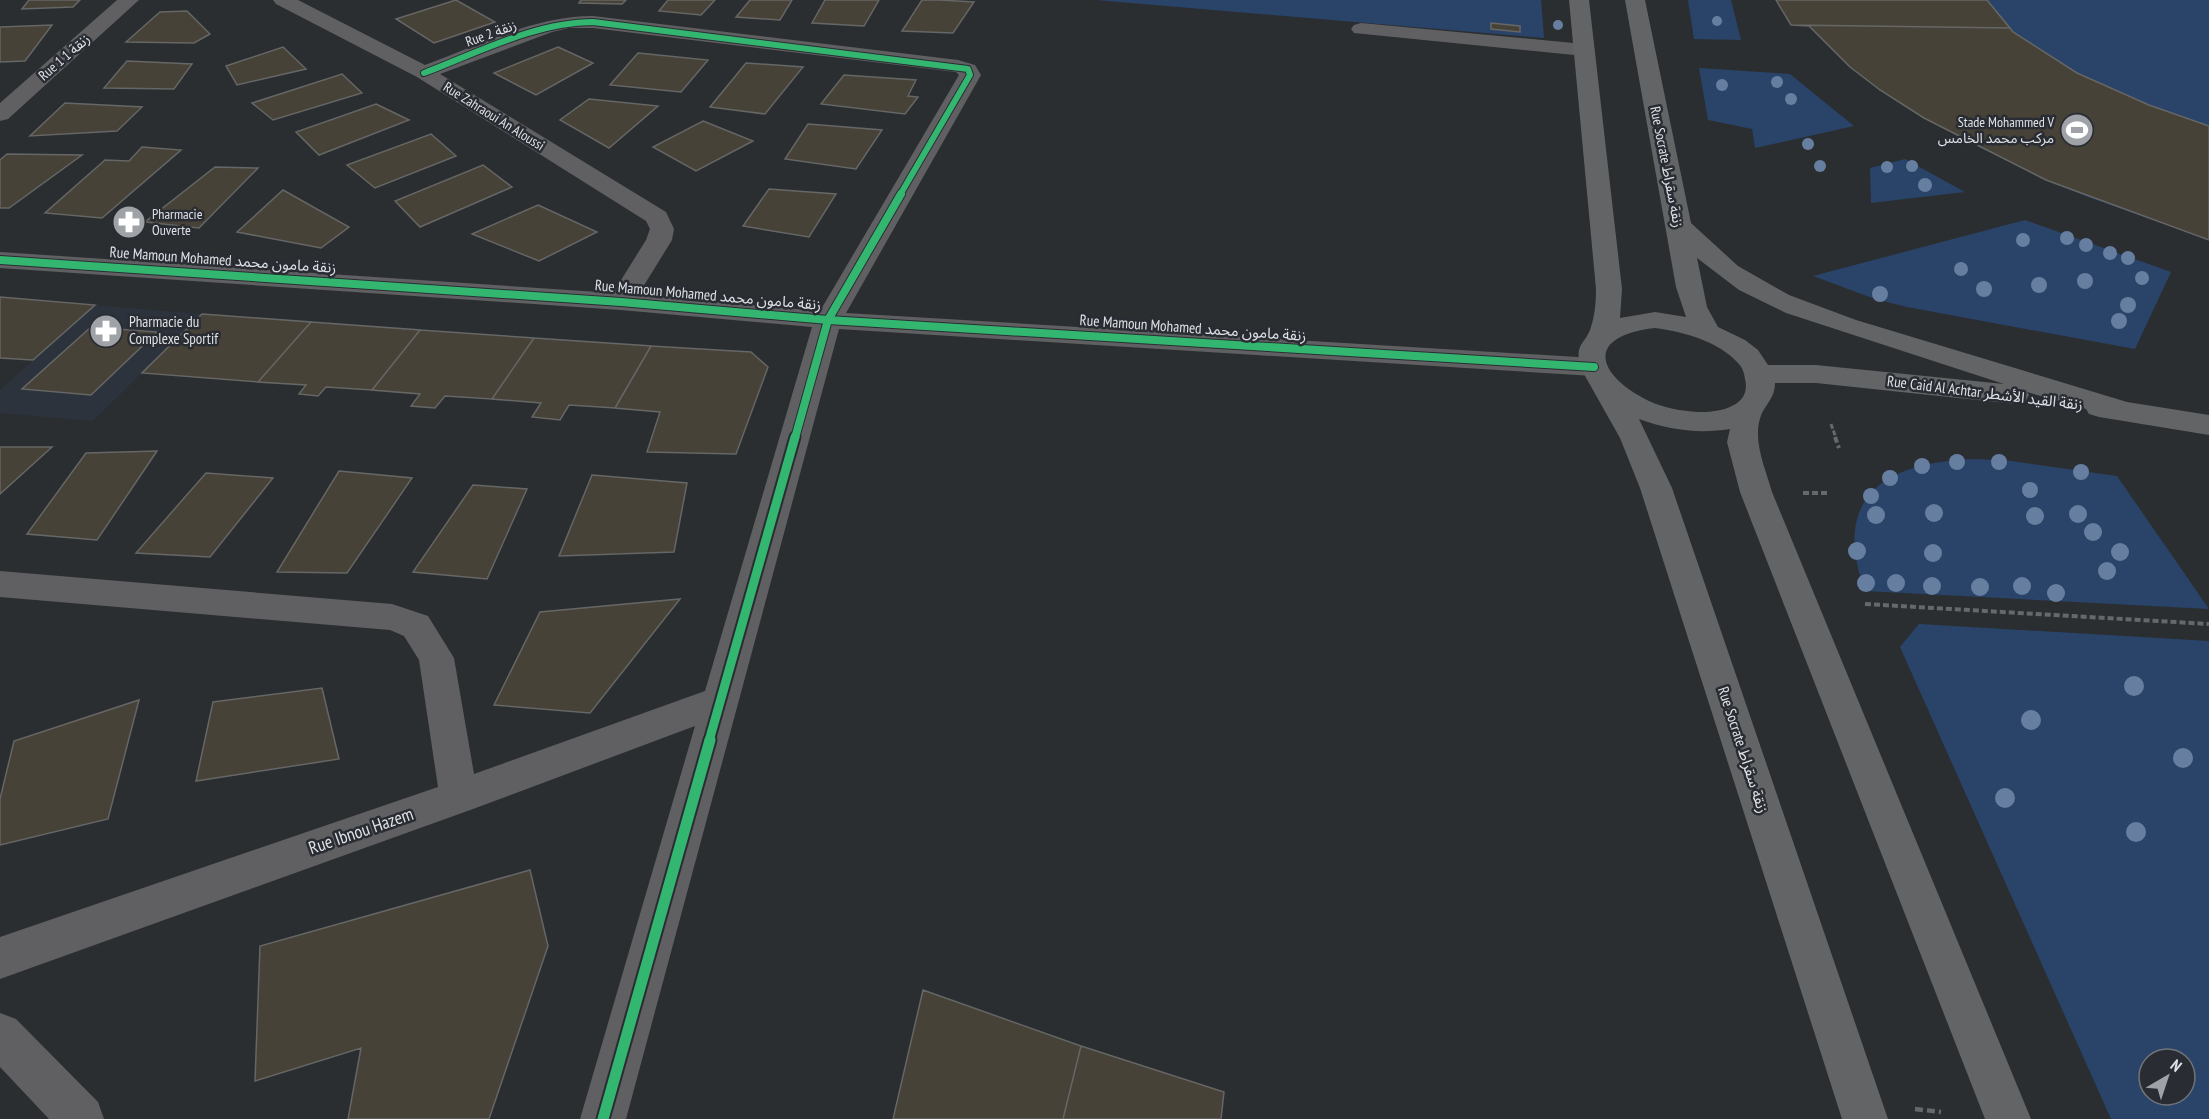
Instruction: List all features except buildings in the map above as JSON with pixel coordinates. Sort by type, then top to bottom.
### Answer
[{"type":"street","name":"Rue 1 زنقة 1","points":[[0,114],[129,0]]},
{"type":"street","name":"Rue Zahraoui An Aloussi","points":[[283,0],[424,73],[657,217],[662,230],[659,240],[621,302]]},
{"type":"street","points":[[1579,0],[1609,289],[1609,308],[1603,334]]},
{"type":"street","name":"Rue Socrate زنقة سقراط","points":[[1635,0],[1694,307],[1706,331]]},
{"type":"street","name":"Rue 2 زنقة","points":[[424,73],[546,27],[569,22],[604,24],[968,69],[970,75],[828,320]]},
{"type":"street","points":[[10,79],[40,78]]},
{"type":"street","points":[[1679,225],[1699,247],[1733,275],[1759,291],[1792,305],[1946,358],[2121,410]]},
{"type":"street","name":"Rue Mamoun Mohamed زنقة مامون محمد","points":[[0,260],[621,302],[828,320],[1601,377]]},
{"type":"street","points":[[603,1119],[828,320]]},
{"type":"street","points":[[1654,320],[1692,326],[1706,331],[1725,340],[1744,354],[1760,374],[1761,391],[1757,401],[1748,411],[1732,419],[1688,422],[1643,410],[1623,399],[1601,377],[1592,359],[1595,343],[1603,334],[1616,326],[1632,321],[1654,320]]},
{"type":"street","name":"Rue Caid Al Achtar زنقة القيد الأشطر","points":[[1760,374],[1816,374],[1992,392],[2209,425]]},
{"type":"street","name":"Rue Socrate زنقة سقراط","points":[[1601,377],[1635,438],[1656,488],[1865,1119]]},
{"type":"street","points":[[1748,411],[1742,442],[1748,470],[2008,1119]]},
{"type":"street","points":[[0,584],[392,617],[416,626],[436,658],[459,797]]},
{"type":"street","name":"Rue Ibnou Hazem","points":[[0,958],[459,797],[721,701]]},
{"type":"street","points":[[0,1035],[81,1119]]},
{"type":"lane","points":[[1361,29],[1584,50]]},
{"type":"path","points":[[1831,424],[1839,448]]},
{"type":"path","points":[[1795,493],[1827,494]]},
{"type":"path","points":[[1866,604],[2209,624]]},
{"type":"path","points":[[1912,1109],[1941,1112]]},
{"type":"shaded area","points":[[1096,0],[1541,0],[1544,38]]},
{"type":"shaded area","points":[[1688,0],[1731,0],[1741,40],[1694,39]]},
{"type":"shaded area","name":"Stade Mohammed V مركب محمد الخامس","points":[[1776,0],[2209,0],[2209,240],[2046,180],[1924,118],[1880,90],[1850,67],[1809,26],[1791,25]]},
{"type":"shaded area","points":[[1699,68],[1790,74],[1854,126],[1755,148],[1752,129],[1708,120]]},
{"type":"shaded area","points":[[1905,159],[1965,192],[1871,203],[1870,168]]},
{"type":"shaded area","points":[[2025,220],[2171,272],[2135,349],[1907,307],[1875,299],[1813,276]]},
{"type":"shaded area","points":[[95,305],[202,314],[93,421],[0,413],[0,390]]},
{"type":"shaded area","points":[[1975,459],[2011,461],[2117,476],[2209,609],[1865,591],[1856,558],[1855,530],[1861,508],[1874,490],[1892,477],[1916,467]]},
{"type":"shaded area","points":[[1919,624],[2209,641],[2209,1119],[2111,1119],[1900,647]]},
{"type":"cycle path","points":[[424,73],[546,27],[569,22],[593,22],[958,66],[968,69],[970,75],[828,320],[603,1119]]},
{"type":"cycle path","points":[[0,260],[621,302],[828,320],[1594,367]]},
{"type":"place","name":"Stade Mohammed V مركب محمد الخامس","points":[[2077,130]]},
{"type":"place","name":"Pharmacie Ouverte","points":[[129,222]]},
{"type":"place","name":"Pharmacie du Complexe Sportif","points":[[106,331]]}]
